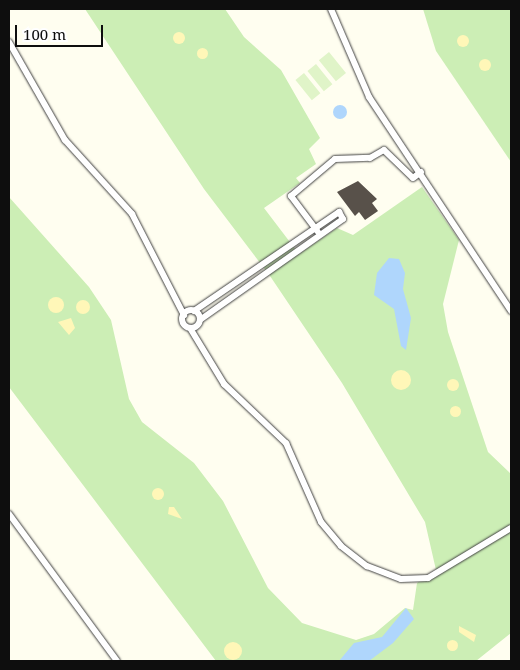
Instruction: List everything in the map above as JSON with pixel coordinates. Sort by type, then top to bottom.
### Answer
[{"type":"street","points":[[331,9],[369,97],[421,172],[511,311]]},
{"type":"street","points":[[9,42],[65,140],[132,214],[184,314],[184,324],[190,328],[224,384],[286,443],[326,530],[368,566],[401,579],[428,578],[511,528]]},
{"type":"street","points":[[320,235],[291,196],[335,160],[370,158],[384,150],[413,178],[421,172]]},
{"type":"street","points":[[184,314],[194,311],[261,268],[339,212],[343,219],[190,328]]},
{"type":"street","points":[[261,268],[265,274]]},
{"type":"street","points":[[194,311],[200,320]]},
{"type":"street","points":[[9,514],[116,661]]},
{"type":"green space","points":[[85,9],[225,9],[244,37],[281,70],[320,138],[309,149],[316,164],[296,178],[300,183],[264,208],[299,254],[337,228],[353,235],[422,187],[459,240],[443,304],[448,332],[488,452],[511,474],[511,633],[476,661],[216,661],[9,387],[9,197],[89,287],[111,320],[129,399],[142,422],[194,463],[223,501],[268,588],[302,623],[356,640],[374,634],[405,608],[413,610],[417,583],[436,570],[425,522],[342,383],[270,276],[204,189]]},
{"type":"green space","points":[[423,9],[511,9],[511,162],[436,51]]},
{"type":"green space","points":[[329,52],[346,73],[336,81],[319,60]]},
{"type":"green space","points":[[316,64],[332,84],[324,91],[307,71]]},
{"type":"green space","points":[[304,73],[320,93],[312,100],[295,80]]},
{"type":"sand","points":[[177,32],[181,32],[185,38],[181,44],[177,44],[173,40],[173,36]]},
{"type":"sand","points":[[461,35],[465,35],[469,41],[465,47],[461,47],[457,43],[457,39]]},
{"type":"sand","points":[[202,47],[208,53],[202,59],[196,53]]},
{"type":"sand","points":[[483,59],[487,59],[491,65],[487,71],[483,71],[479,67],[479,63]]},
{"type":"sand","points":[[56,297],[62,299],[64,305],[62,311],[56,313],[50,311],[48,305],[50,299]]},
{"type":"sand","points":[[83,300],[88,302],[90,307],[88,312],[83,314],[78,312],[76,307],[78,302]]},
{"type":"sand","points":[[71,318],[75,328],[69,335],[58,322]]},
{"type":"sand","points":[[401,370],[408,373],[411,380],[408,387],[401,390],[394,387],[391,380],[394,373]]},
{"type":"sand","points":[[453,379],[459,385],[453,391],[447,385]]},
{"type":"sand","points":[[455,405],[461,411],[455,417],[449,411]]},
{"type":"sand","points":[[156,488],[160,488],[164,494],[160,500],[156,500],[152,496],[152,492]]},
{"type":"sand","points":[[169,507],[174,507],[182,519],[168,514]]},
{"type":"sand","points":[[459,626],[476,635],[474,642],[459,632]]},
{"type":"sand","points":[[452,639],[458,645],[452,651],[446,645]]},
{"type":"sand","points":[[229,642],[237,642],[242,647],[240,658],[229,660],[224,655],[224,647]]},
{"type":"water","points":[[337,105],[343,105],[347,112],[343,119],[337,119],[333,115],[333,109]]},
{"type":"water","points":[[389,258],[399,259],[405,273],[403,289],[411,318],[406,350],[401,346],[394,309],[374,295],[377,273]]},
{"type":"water","points":[[406,608],[414,619],[393,643],[369,661],[339,661],[354,643],[382,637]]},
{"type":"building","points":[[358,181],[377,199],[372,203],[378,211],[365,220],[359,212],[355,216],[337,192]]}]
